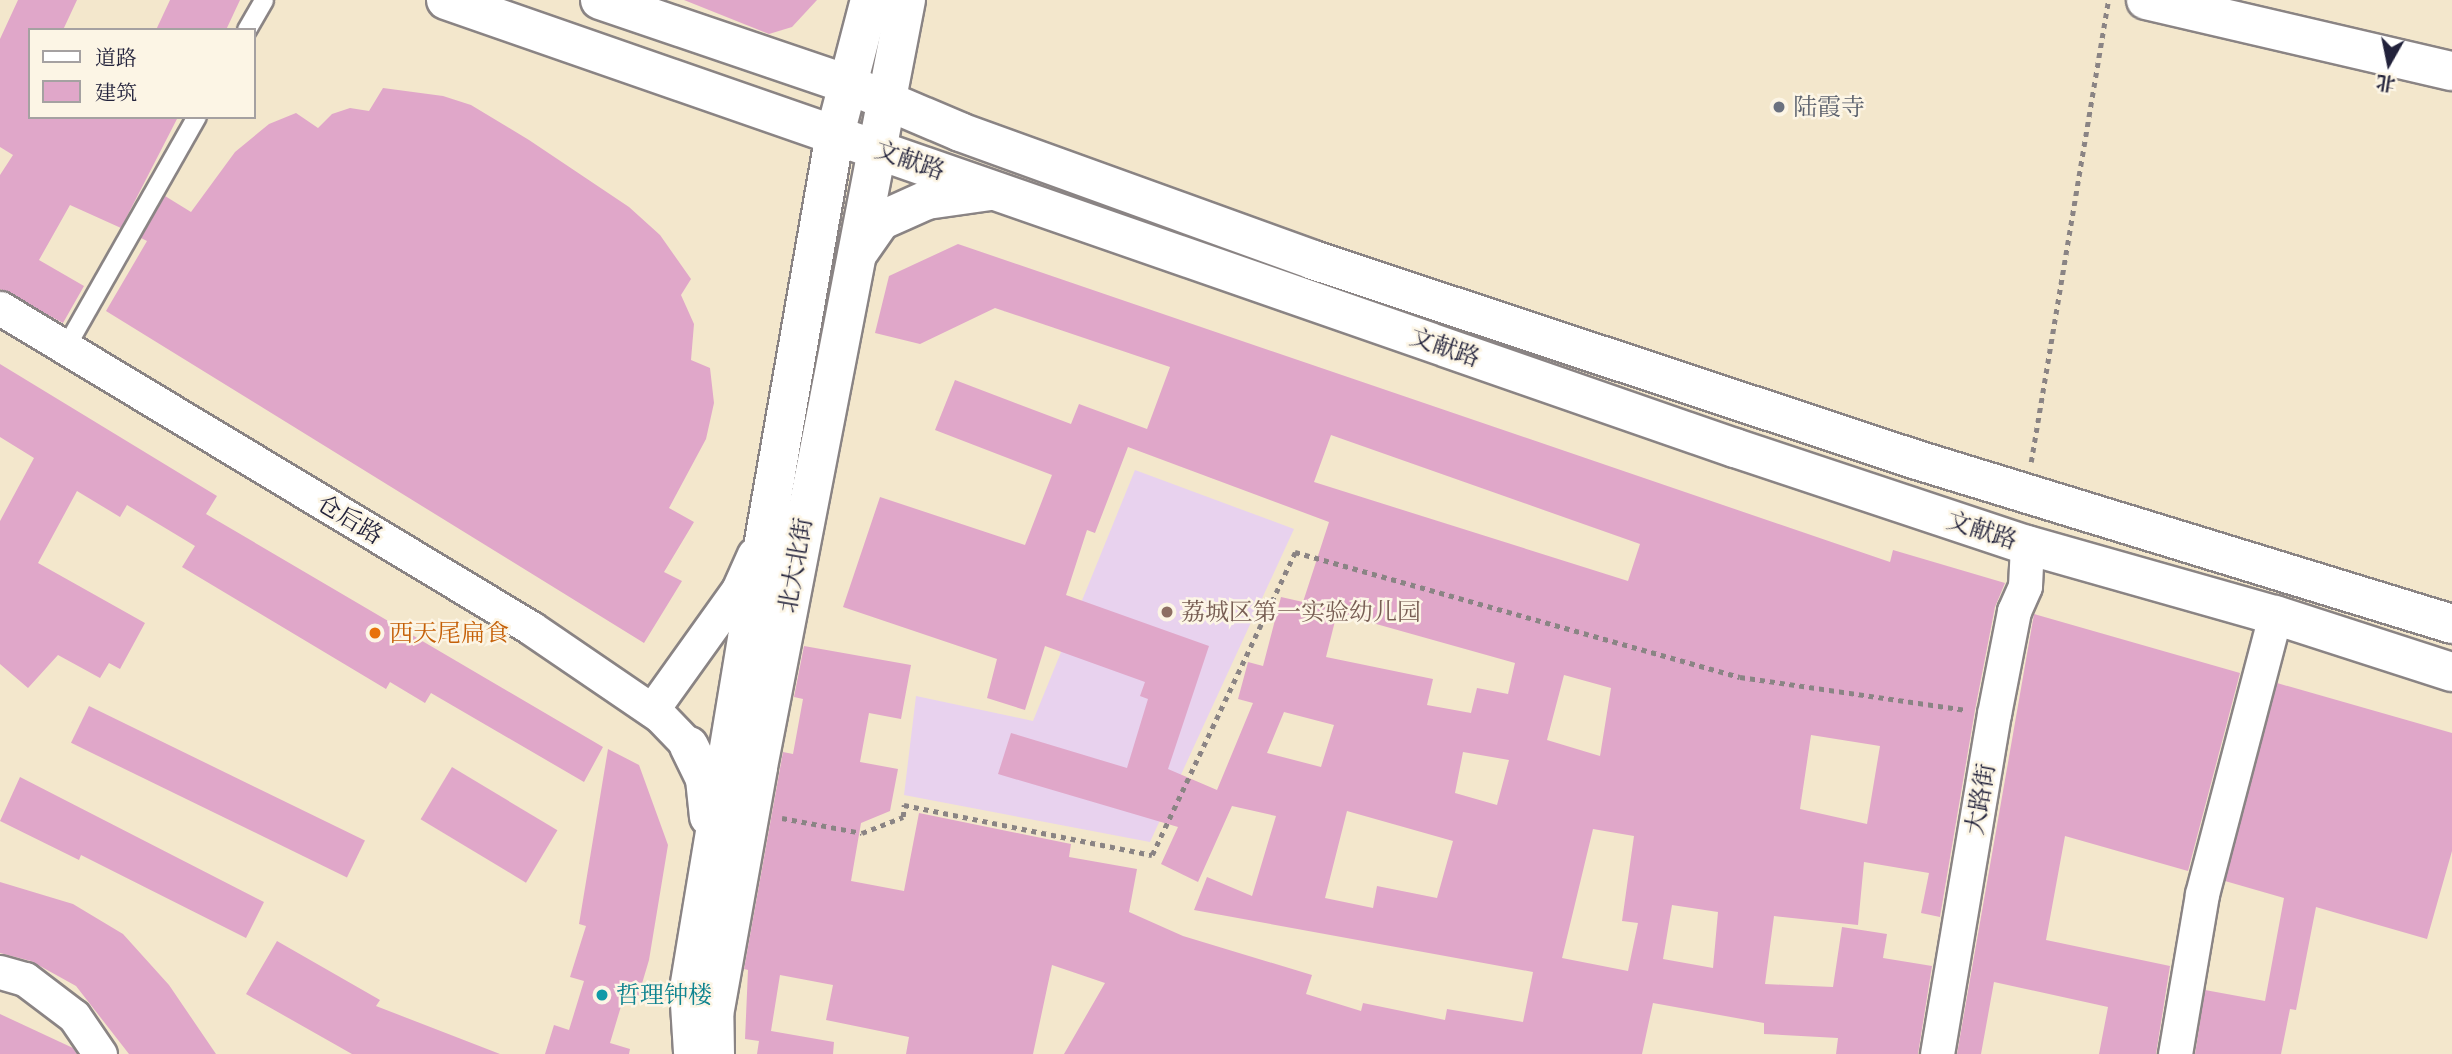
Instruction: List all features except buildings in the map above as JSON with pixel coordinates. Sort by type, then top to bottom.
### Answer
[{"type":"main road","name":"文献路","points":[[446,0],[996,190],[1227,274],[2027,545],[2275,615],[2452,672]]},
{"type":"main road","name":"文献路","points":[[600,0],[850,85],[890,91],[1300,255],[2026,494],[2452,624]]},
{"type":"main road","name":"北大北街","points":[[693,1054],[689,989],[835,134],[850,85],[870,0]]},
{"type":"main road","name":"北大北街","points":[[715,1054],[714,1015],[821,425],[879,150],[906,0]]},
{"type":"main road","points":[[2146,0],[2210,7],[2452,71]]},
{"type":"main road","points":[[857,254],[880,221],[927,200],[996,190]]},
{"type":"main road","points":[[688,746],[705,779],[710,866]]},
{"type":"street","name":"仓后路","points":[[0,308],[531,628],[652,710],[688,746]]},
{"type":"street","points":[[652,710],[737,590],[768,523]]},
{"type":"street","name":"大路街","points":[[1937,1054],[1994,714],[2014,611],[2025,586],[2027,545]]},
{"type":"street","points":[[2175,1054],[2202,894],[2275,615]]},
{"type":"street","points":[[0,972],[25,979],[74,1016],[100,1054]]},
{"type":"lane","points":[[248,28],[264,0]]},
{"type":"lane","points":[[65,349],[196,119]]},
{"type":"path","points":[[2026,494],[2108,0]]},
{"type":"path","points":[[752,813],[862,833],[903,817],[904,805],[1152,855],[1295,552],[1740,677],[1994,714]]},
{"type":"shaded area","name":"荔城区第一实验幼儿园","points":[[1135,470],[1294,529],[1150,842],[904,795],[916,696],[1033,721]]},
{"type":"place","name":"陆霞寺","points":[[1779,107]]},
{"type":"place","name":"荔城区第一实验幼儿园","points":[[1167,612]]},
{"type":"place","name":"西天尾扁食","points":[[375,633]]},
{"type":"place","name":"哲理钟楼","points":[[602,995]]}]
